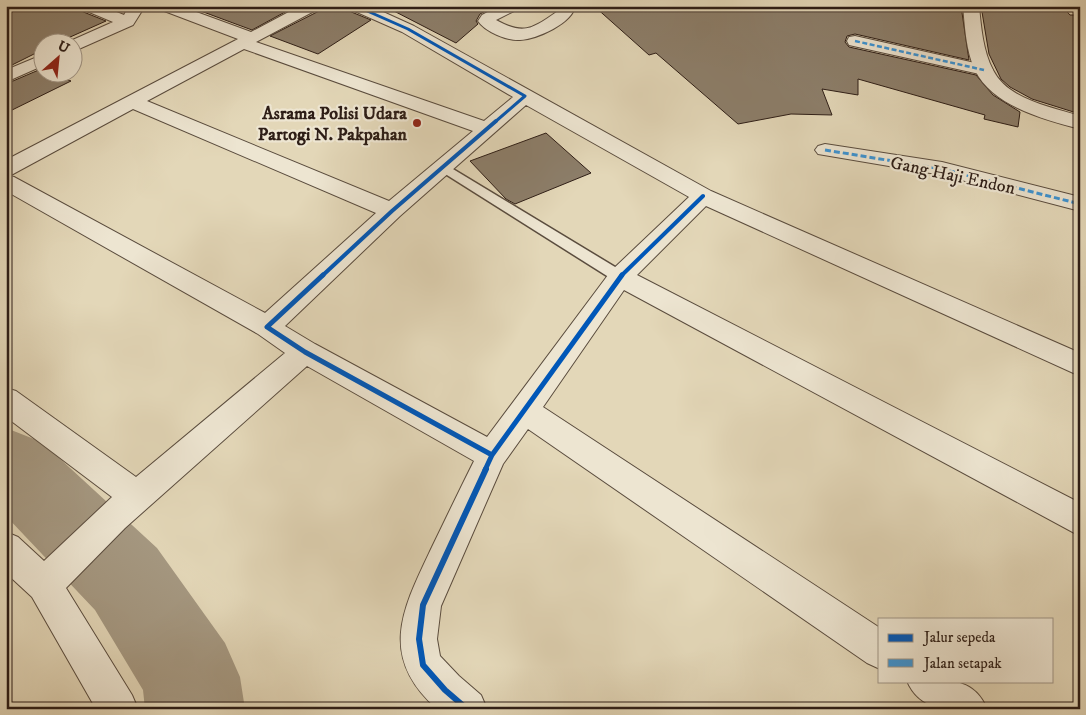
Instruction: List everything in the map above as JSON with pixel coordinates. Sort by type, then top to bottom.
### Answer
[{"type":"street","points":[[88,6],[127,22]]},
{"type":"street","points":[[82,42],[127,22],[137,6]]},
{"type":"street","points":[[165,6],[247,40],[487,129]]},
{"type":"street","points":[[6,169],[312,6]]},
{"type":"street","points":[[356,6],[408,29],[703,196],[1080,365]]},
{"type":"street","points":[[512,6],[488,18],[486,21],[513,35],[522,36],[566,14],[567,6]]},
{"type":"street","points":[[971,6],[975,40],[987,77],[1002,91],[1018,101],[1080,123]]},
{"type":"street","points":[[855,41],[984,70]]},
{"type":"street","points":[[6,77],[32,65]]},
{"type":"street","points":[[267,327],[392,211],[525,96]]},
{"type":"street","points":[[132,102],[392,211]]},
{"type":"street","name":"Gang Haji Endon","points":[[825,150],[942,169],[1080,204]]},
{"type":"street","points":[[6,182],[267,327],[305,352],[492,455]]},
{"type":"street","points":[[466,709],[445,690],[423,665],[419,639],[423,605],[492,455],[620,277],[703,196]]},
{"type":"street","points":[[620,277],[1080,520]]},
{"type":"street","points":[[52,578],[125,507],[305,352]]},
{"type":"street","points":[[6,400],[125,507]]},
{"type":"street","points":[[524,411],[878,649]]},
{"type":"street","points":[[6,549],[52,578],[118,709]]},
{"type":"street","points":[[927,682],[967,709]]},
{"type":"lane","points":[[442,167],[620,277]]},
{"type":"building","points":[[6,6],[78,6],[81,11],[106,21],[81,32],[32,32],[32,55],[6,68]]},
{"type":"building","points":[[199,6],[296,6],[252,30],[198,10]]},
{"type":"building","points":[[322,6],[346,6],[349,11],[371,20],[318,54],[270,36],[319,11]]},
{"type":"building","points":[[375,6],[495,6],[480,14],[476,21],[478,24],[456,43],[390,9],[386,11]]},
{"type":"building","points":[[594,6],[961,6],[969,60],[855,34],[847,36],[845,42],[849,47],[976,75],[993,95],[1020,112],[1018,127],[984,119],[985,115],[858,79],[858,95],[822,89],[832,115],[791,114],[738,124],[656,53],[649,55]]},
{"type":"building","points":[[981,6],[1062,6],[1070,15],[1080,15],[1080,114],[1032,99],[1010,87],[1001,79],[989,54]]},
{"type":"building","points":[[32,73],[32,82],[69,82],[6,113],[6,84]]},
{"type":"building","points":[[546,133],[591,173],[515,204],[506,199],[470,161]]},
{"type":"waterway","points":[[6,464],[28,482],[126,579],[191,677],[195,709]]},
{"type":"marked path","points":[[855,41],[984,70]]},
{"type":"marked path","points":[[825,150],[942,169],[1080,204]]},
{"type":"cycle path","points":[[356,6],[408,29],[525,96],[392,211],[267,327],[305,352],[492,455]]},
{"type":"cycle path","points":[[467,709],[445,690],[423,665],[419,639],[423,605],[492,455],[620,277],[703,196]]},
{"type":"place","name":"Asrama Polisi Udara Partogi N. Pakpahan","points":[[417,123]]}]
